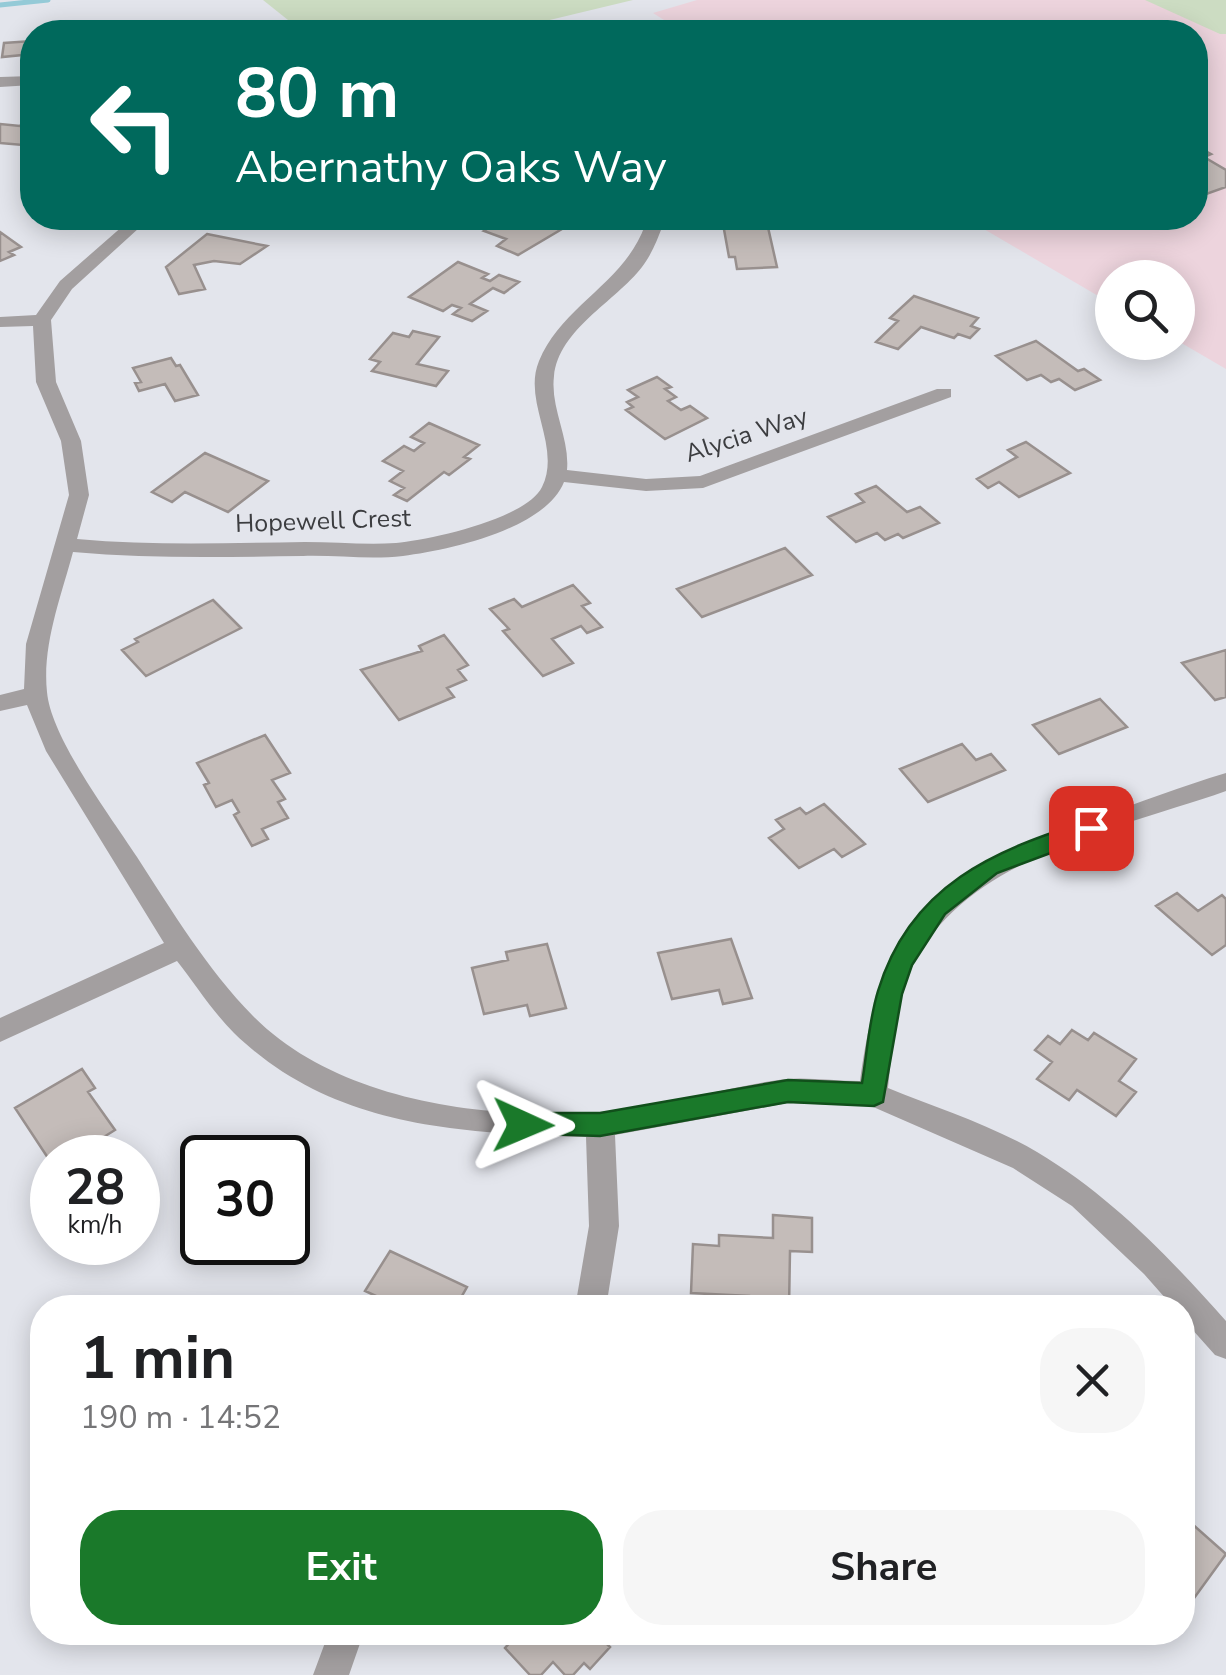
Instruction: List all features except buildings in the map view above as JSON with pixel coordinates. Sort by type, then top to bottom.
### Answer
[{"type":"street","points":[[128,230],[66,285],[42,320],[46,382],[71,442],[79,495],[37,644],[35,695],[54,745],[181,946],[244,1026],[288,1060],[340,1089],[380,1103],[468,1121],[600,1125],[788,1091],[874,1094],[1023,1159],[1082,1197],[1183,1295]]},
{"type":"street","points":[[557,475],[556,433],[544,382],[548,363],[559,343],[647,248],[652,230]]},
{"type":"street","points":[[0,322],[42,320]]},
{"type":"street","name":"Alycia Way","points":[[557,475],[646,485],[703,482],[766,462],[944,393]]},
{"type":"street","name":"Hopewell Crest","points":[[67,545],[197,551],[408,549],[516,515],[547,498],[557,475]]},
{"type":"street","points":[[0,703],[35,695]]},
{"type":"street","points":[[874,1094],[881,1027],[901,962],[936,908],[961,885],[1024,852],[1226,782]]},
{"type":"street","points":[[0,1030],[181,946]]},
{"type":"street","points":[[592,1295],[604,1226],[600,1125]]},
{"type":"street","points":[[1195,1309],[1226,1344]]},
{"type":"street","points":[[331,1675],[342,1645]]},
{"type":"shaded area","points":[[697,0],[1164,0],[1204,20],[664,20],[653,13]]},
{"type":"shaded area","points":[[1208,22],[1226,31],[1226,369],[1195,351],[1195,260],[1095,260],[1095,294],[986,230],[1208,230]]},
{"type":"green space","points":[[263,0],[633,0],[550,20],[288,20]]},
{"type":"green space","points":[[1145,0],[1226,0],[1226,34],[1208,29],[1208,20],[1189,20]]},
{"type":"waterway","points":[[0,5],[48,0]]},
{"type":"route","points":[[523,1125],[600,1125],[788,1091],[874,1094],[881,1027],[889,994],[901,962],[936,908],[989,867],[1091,828]]}]
